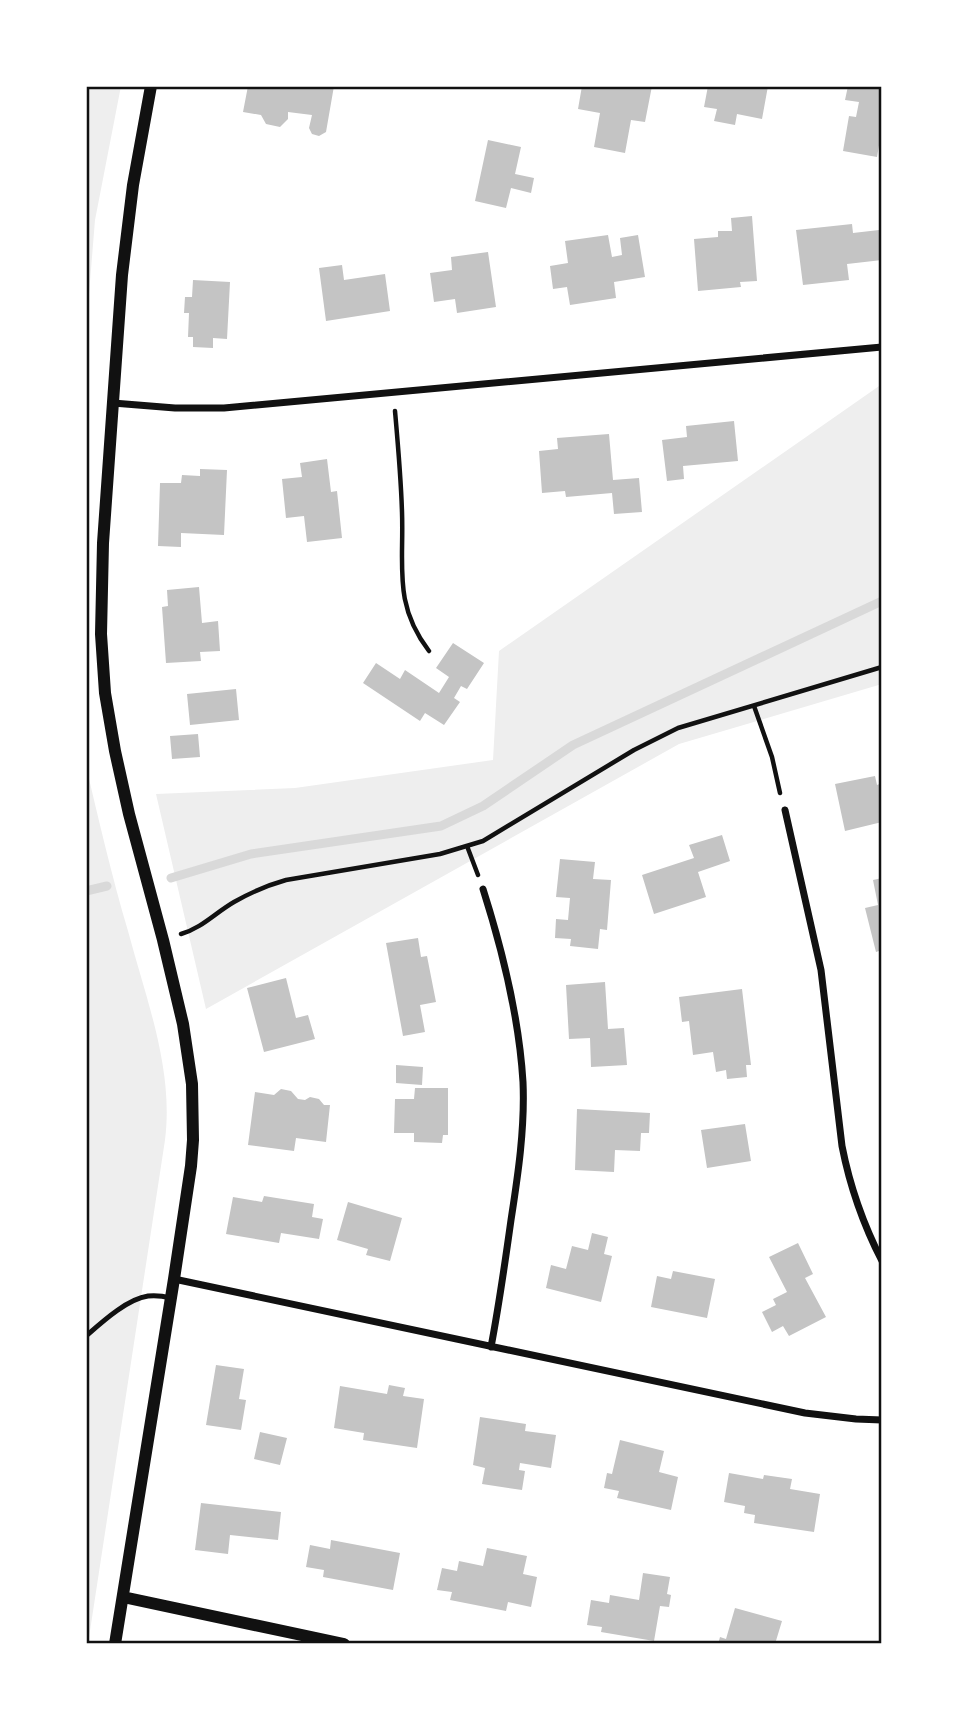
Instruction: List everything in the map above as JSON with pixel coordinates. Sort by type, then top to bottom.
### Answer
[{"type":"street","points":[[115,1644],[191,1166],[194,1112],[183,1024],[129,814],[109,723],[102,667],[101,573],[122,275],[127,228],[151,86]]},
{"type":"street","points":[[112,403],[201,409],[882,348]]},
{"type":"street","points":[[785,810],[821,970],[847,1171],[859,1213],[882,1261]]},
{"type":"street","points":[[483,889],[508,977],[523,1083],[520,1159],[491,1347]]},
{"type":"street","points":[[174,1279],[805,1413],[882,1420]]},
{"type":"street","points":[[123,1597],[344,1644]]},
{"type":"lane","points":[[86,1336],[133,1301],[145,1296],[171,1298]]},
{"type":"path","points":[[394,392],[401,498],[402,592],[411,622],[429,651]]},
{"type":"path","points":[[163,940],[201,927],[232,903],[268,885],[440,854],[483,841],[634,750],[678,728],[882,667]]},
{"type":"path","points":[[754,706],[772,757],[785,810]]},
{"type":"path","points":[[467,846],[483,889]]},
{"type":"shaded area","points":[[86,86],[121,86],[95,220],[86,331]]},
{"type":"shaded area","points":[[882,384],[882,684],[679,744],[206,1009],[156,794],[295,788],[493,760],[499,651]]},
{"type":"shaded area","points":[[86,766],[157,1034],[166,1087],[167,1113],[88,1644],[86,1644]]},
{"type":"building","points":[[248,86],[334,86],[326,132],[319,136],[312,134],[309,128],[312,115],[288,112],[288,119],[280,127],[266,124],[261,115],[243,112]]},
{"type":"building","points":[[582,86],[652,86],[645,122],[631,120],[625,153],[594,147],[600,113],[578,109]]},
{"type":"building","points":[[708,86],[768,86],[762,119],[737,114],[735,125],[714,121],[717,109],[704,107]]},
{"type":"building","points":[[848,86],[882,86],[882,128],[877,157],[843,151],[849,116],[856,117],[859,102],[845,100]]},
{"type":"building","points":[[488,140],[521,147],[515,174],[534,178],[531,193],[511,188],[506,208],[475,201]]},
{"type":"building","points":[[752,216],[757,281],[740,282],[741,287],[698,291],[694,239],[718,237],[718,231],[732,231],[731,218]]},
{"type":"building","points":[[852,224],[853,233],[879,230],[882,260],[847,264],[849,280],[803,285],[796,230]]},
{"type":"building","points":[[608,235],[612,257],[622,255],[620,238],[638,235],[645,277],[614,282],[616,298],[570,305],[567,287],[553,289],[550,266],[568,263],[565,241]]},
{"type":"building","points":[[488,252],[496,307],[457,313],[455,299],[434,302],[430,273],[452,270],[451,257]]},
{"type":"building","points":[[342,265],[344,280],[385,274],[390,311],[326,321],[319,268]]},
{"type":"building","points":[[193,280],[230,282],[227,339],[213,338],[213,348],[193,347],[193,337],[188,337],[189,313],[184,313],[185,297],[192,297]]},
{"type":"building","points":[[734,421],[738,461],[683,466],[684,479],[667,481],[662,440],[687,437],[686,426]]},
{"type":"building","points":[[609,434],[613,480],[639,478],[642,512],[614,514],[612,493],[566,497],[565,491],[542,493],[539,451],[558,449],[557,438]]},
{"type":"building","points":[[327,459],[331,492],[337,491],[342,538],[307,542],[304,516],[286,518],[282,479],[302,477],[300,463]]},
{"type":"building","points":[[200,469],[227,470],[224,535],[181,533],[181,547],[158,546],[160,483],[181,483],[182,475],[200,476]]},
{"type":"building","points":[[199,587],[202,623],[218,621],[220,651],[200,652],[201,661],[166,663],[162,607],[168,606],[167,590]]},
{"type":"building","points":[[453,643],[484,663],[467,689],[461,686],[454,698],[460,702],[444,725],[425,713],[420,721],[363,683],[376,663],[400,679],[405,670],[439,693],[449,677],[436,668]]},
{"type":"building","points":[[236,689],[239,720],[190,725],[187,694]]},
{"type":"building","points":[[198,734],[200,757],[172,759],[170,736]]},
{"type":"building","points":[[875,776],[877,785],[882,783],[882,822],[845,831],[835,784]]},
{"type":"building","points":[[722,835],[730,861],[698,872],[706,897],[654,914],[642,875],[694,858],[689,845]]},
{"type":"building","points":[[560,859],[595,862],[593,879],[611,880],[607,930],[600,929],[598,949],[570,946],[571,939],[555,938],[556,919],[568,920],[570,898],[556,897]]},
{"type":"building","points":[[882,878],[882,950],[876,952],[865,908],[878,905],[873,880]]},
{"type":"building","points":[[418,938],[421,957],[427,956],[436,1002],[420,1005],[425,1032],[403,1036],[386,943]]},
{"type":"building","points":[[286,978],[296,1018],[308,1015],[315,1039],[264,1052],[247,988]]},
{"type":"building","points":[[605,982],[608,1029],[624,1028],[627,1065],[591,1067],[590,1038],[569,1039],[566,985]]},
{"type":"building","points":[[742,989],[751,1065],[746,1065],[747,1077],[727,1079],[726,1070],[716,1072],[713,1052],[693,1055],[689,1021],[682,1022],[679,997]]},
{"type":"building","points":[[396,1065],[423,1067],[422,1085],[396,1083]]},
{"type":"building","points":[[415,1088],[448,1088],[448,1135],[443,1135],[442,1143],[414,1142],[414,1133],[394,1133],[395,1099],[414,1099]]},
{"type":"building","points":[[281,1089],[291,1091],[298,1099],[305,1100],[310,1097],[319,1099],[324,1105],[330,1105],[326,1142],[296,1138],[294,1151],[248,1145],[255,1092],[274,1095]]},
{"type":"building","points":[[577,1109],[650,1113],[649,1133],[641,1133],[640,1151],[615,1150],[614,1172],[575,1170]]},
{"type":"building","points":[[745,1124],[751,1161],[707,1168],[701,1130]]},
{"type":"building","points":[[264,1196],[314,1204],[312,1217],[323,1219],[319,1239],[281,1233],[279,1243],[226,1234],[233,1197],[262,1202]]},
{"type":"building","points":[[348,1202],[402,1218],[390,1261],[366,1255],[368,1249],[337,1240]]},
{"type":"building","points":[[592,1233],[608,1237],[604,1254],[612,1256],[601,1302],[546,1288],[551,1265],[566,1269],[572,1246],[588,1250]]},
{"type":"building","points":[[798,1243],[813,1274],[805,1278],[826,1317],[789,1336],[783,1326],[772,1332],[762,1312],[776,1305],[773,1299],[787,1292],[769,1257]]},
{"type":"building","points":[[673,1271],[715,1279],[707,1318],[651,1307],[657,1276],[671,1279]]},
{"type":"building","points":[[216,1365],[244,1369],[239,1399],[246,1400],[241,1430],[206,1425]]},
{"type":"building","points":[[389,1385],[405,1388],[403,1396],[424,1399],[417,1448],[363,1440],[364,1433],[334,1428],[340,1386],[387,1394]]},
{"type":"building","points":[[480,1417],[526,1424],[525,1431],[556,1435],[551,1468],[520,1463],[519,1470],[525,1471],[522,1490],[482,1484],[485,1468],[473,1465]]},
{"type":"building","points":[[260,1432],[287,1438],[280,1465],[254,1459]]},
{"type":"building","points":[[620,1440],[664,1451],[659,1472],[678,1477],[671,1510],[617,1498],[619,1491],[604,1488],[607,1473],[612,1474]]},
{"type":"building","points":[[729,1473],[763,1479],[764,1475],[792,1479],[790,1489],[820,1494],[814,1532],[754,1523],[755,1515],[744,1513],[745,1506],[724,1502]]},
{"type":"building","points":[[201,1503],[281,1512],[278,1540],[230,1535],[228,1554],[195,1550]]},
{"type":"building","points":[[331,1540],[400,1553],[393,1590],[323,1577],[324,1570],[306,1567],[310,1545],[330,1549]]},
{"type":"building","points":[[487,1548],[527,1556],[523,1574],[537,1577],[531,1607],[508,1602],[506,1611],[450,1600],[452,1592],[437,1590],[442,1568],[457,1571],[459,1561],[483,1566]]},
{"type":"building","points":[[643,1573],[670,1577],[667,1594],[671,1595],[669,1607],[660,1606],[654,1641],[601,1632],[602,1627],[587,1625],[591,1600],[609,1603],[610,1595],[639,1600]]},
{"type":"building","points":[[735,1608],[782,1621],[775,1644],[718,1644],[720,1637],[726,1639]]},
{"type":"waterway","points":[[171,878],[251,854],[441,826],[483,806],[573,745],[882,601]]},
{"type":"waterway","points":[[86,891],[107,886]]}]
